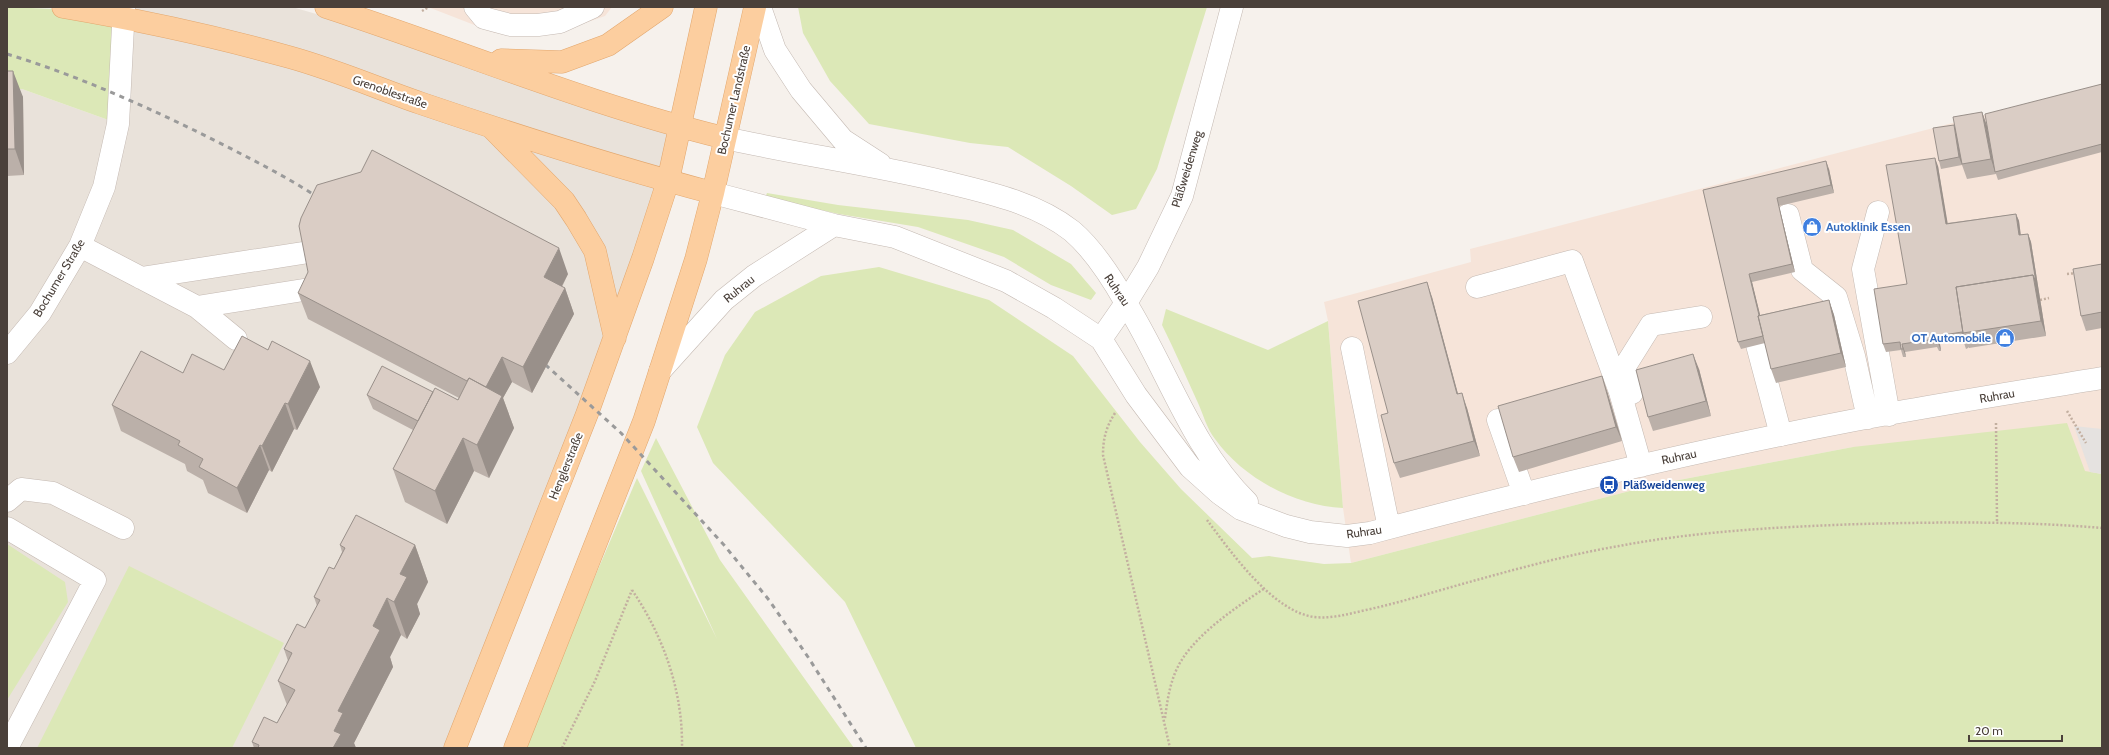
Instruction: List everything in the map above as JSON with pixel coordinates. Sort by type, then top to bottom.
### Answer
[{"type":"main road","name":"Grenoblestraße","points":[[62,7],[123,12],[290,57],[489,126],[668,181],[713,193]]},
{"type":"main road","points":[[326,7],[407,33],[478,60],[681,127],[725,138]]},
{"type":"main road","points":[[478,60],[562,62],[608,45],[662,7]]},
{"type":"main road","points":[[668,181],[706,7]]},
{"type":"main road","name":"Bochumer Landstraße","points":[[713,193],[755,7]]},
{"type":"main road","points":[[489,126],[564,201],[576,219],[595,251],[615,338]]},
{"type":"main road","name":"Henglerstraße","points":[[455,748],[615,338],[668,181]]},
{"type":"main road","points":[[514,748],[644,421],[692,273],[713,193]]},
{"type":"street","points":[[475,7],[484,18],[510,25],[538,25],[560,22],[593,7]]},
{"type":"street","name":"Ruhrau","points":[[760,7],[775,50],[801,90],[843,140],[888,169]]},
{"type":"street","name":"Pläßweidenweg","points":[[1100,339],[1126,303],[1148,267],[1182,196],[1232,7]]},
{"type":"street","name":"Bochumer Straße","points":[[7,353],[40,313],[80,246],[104,187],[118,124],[123,12]]},
{"type":"street","name":"Ruhrau","points":[[725,138],[788,152],[888,169],[988,192],[1037,210],[1072,232],[1093,254],[1126,303],[1191,427],[1234,489],[1261,516]]},
{"type":"street","name":"Ruhrau","points":[[713,193],[834,225],[895,237],[1006,281],[1054,308],[1100,339],[1136,395],[1190,467],[1219,493],[1241,509],[1310,532],[1347,536],[1389,528],[1648,464],[1781,435],[1868,418],[2102,378]]},
{"type":"street","points":[[1878,212],[1863,269],[1889,415]]},
{"type":"street","points":[[1788,215],[1802,270],[1836,297],[1854,356],[1868,418]]},
{"type":"street","name":"Ruhrau","points":[[660,371],[724,300],[754,276],[834,225]]},
{"type":"street","points":[[80,246],[196,307],[236,339]]},
{"type":"street","points":[[141,278],[309,252]]},
{"type":"street","points":[[1477,287],[1572,261],[1648,464]]},
{"type":"street","points":[[196,307],[316,288]]},
{"type":"street","points":[[1648,464],[1624,368],[1651,325],[1702,317]]},
{"type":"street","points":[[1757,345],[1781,435]]},
{"type":"street","points":[[1352,348],[1389,528]]},
{"type":"street","points":[[1498,420],[1524,494]]},
{"type":"street","points":[[7,501],[21,489],[53,493],[123,528]]},
{"type":"street","points":[[7,528],[95,580],[7,748]]},
{"type":"path","points":[[2067,274],[2081,272]]},
{"type":"path","points":[[2040,300],[2049,298]]},
{"type":"path","points":[[2053,387],[2086,443]]},
{"type":"path","points":[[1994,397],[1997,522]]},
{"type":"path","points":[[1116,411],[1109,422],[1103,440],[1103,455],[1126,562],[1157,693],[1165,719],[1170,748]]},
{"type":"path","points":[[1165,719],[1175,673],[1187,653],[1203,635],[1234,609],[1265,588],[1295,610],[1312,617],[1333,618],[1398,603],[1464,584],[1618,546],[1703,534],[1778,527],[1997,522],[2102,528]]},
{"type":"path","points":[[562,748],[594,680],[632,590],[656,629],[671,670],[682,730],[682,748]]},
{"type":"shaded area","points":[[125,7],[292,7],[424,45],[677,129],[665,183],[451,748],[7,748],[7,90],[22,89],[114,122]]},
{"type":"shaded area","points":[[428,7],[612,7],[605,16],[562,31],[495,33]]},
{"type":"shaded area","points":[[2102,84],[2102,474],[1853,447],[1653,485],[1351,563],[1343,508],[1328,321],[1324,302],[1471,262],[1470,249]]},
{"type":"shaded area","points":[[2074,426],[2102,429],[2102,474],[2090,472]]},
{"type":"green space","points":[[7,7],[55,9],[120,19],[114,122],[22,89],[7,90]]},
{"type":"green space","points":[[798,7],[1207,7],[1157,169],[1136,209],[1112,215],[1071,186],[1008,147],[970,143],[869,124],[830,81],[803,33]]},
{"type":"green space","points":[[767,193],[838,205],[968,220],[1013,230],[1071,264],[1096,293],[1091,300],[1051,285],[1004,257],[918,227],[839,214],[765,198]]},
{"type":"green space","points":[[879,267],[989,300],[1073,356],[1140,442],[1181,489],[1252,558],[1269,556],[1324,564],[1351,563],[1653,485],[1853,447],[2067,423],[2085,471],[2102,474],[2102,748],[916,748],[845,602],[713,463],[697,427],[725,355],[755,312],[821,276]]},
{"type":"green space","points":[[1166,309],[1268,350],[1328,321],[1343,508],[1307,502],[1289,496],[1255,477],[1240,466],[1227,453],[1210,431],[1162,325]]},
{"type":"green space","points":[[656,438],[720,560],[854,748],[522,748],[637,478],[717,639],[641,471]]},
{"type":"green space","points":[[7,544],[65,582],[68,602],[7,700]]},
{"type":"green space","points":[[129,566],[284,643],[232,748],[37,748]]},
{"type":"building","points":[[7,71],[13,71],[15,149],[7,149]]},
{"type":"building","points":[[2102,84],[2102,144],[1995,172],[1985,114]]},
{"type":"building","points":[[1982,112],[1991,159],[1962,164],[1953,117]]},
{"type":"building","points":[[1954,125],[1959,157],[1939,161],[1933,128]]},
{"type":"building","points":[[372,150],[559,248],[544,277],[565,288],[523,367],[502,357],[486,387],[469,378],[467,381],[298,293],[308,272],[299,226],[301,218],[317,185],[361,172]]},
{"type":"building","points":[[1935,158],[1946,224],[2016,214],[2019,235],[2028,234],[2036,282],[2033,275],[1956,287],[1963,333],[1966,341],[1964,341],[1962,332],[1937,336],[1938,343],[1936,344],[1935,339],[1902,344],[1903,349],[1901,349],[1900,342],[1883,344],[1874,289],[1907,284],[1886,165]]},
{"type":"building","points":[[1826,161],[1831,185],[1777,198],[1792,264],[1749,274],[1763,336],[1738,342],[1703,190]]},
{"type":"building","points":[[2102,264],[2102,312],[2081,316],[2073,269]]},
{"type":"building","points":[[2033,275],[2041,321],[1963,333],[1956,287]]},
{"type":"building","points":[[1427,282],[1457,394],[1462,393],[1474,441],[1394,463],[1381,415],[1388,413],[1358,301]]},
{"type":"building","points":[[1829,300],[1841,353],[1771,369],[1758,316]]},
{"type":"building","points":[[242,336],[268,350],[272,341],[310,361],[288,404],[285,403],[237,488],[199,467],[203,459],[178,445],[180,441],[112,405],[141,351],[183,373],[192,354],[224,370]]},
{"type":"building","points":[[1693,354],[1706,401],[1648,417],[1636,370]]},
{"type":"building","points":[[382,366],[433,392],[418,421],[367,395]]},
{"type":"building","points":[[1602,376],[1616,427],[1513,457],[1498,406]]},
{"type":"building","points":[[469,378],[502,396],[477,445],[463,438],[435,491],[393,469],[435,388],[458,400]]},
{"type":"building","points":[[356,515],[415,545],[400,574],[407,577],[394,602],[387,598],[373,626],[380,630],[338,711],[343,713],[334,731],[341,734],[333,748],[258,748],[259,745],[252,742],[264,717],[277,723],[295,690],[278,681],[292,653],[284,649],[297,624],[305,628],[320,600],[314,597],[329,567],[334,569],[345,548],[340,545]]},
{"type":"railway","points":[[7,54],[84,81],[159,113],[266,167],[322,200]]},
{"type":"railway","points":[[538,358],[621,433],[724,545],[769,600],[808,657],[866,748]]},
{"type":"place","name":"Autoklinik Essen","points":[[1812,227]]},
{"type":"place","name":"OT Automobile","points":[[2005,338]]},
{"type":"place","name":"Pläßweidenweg","points":[[1609,485]]}]
